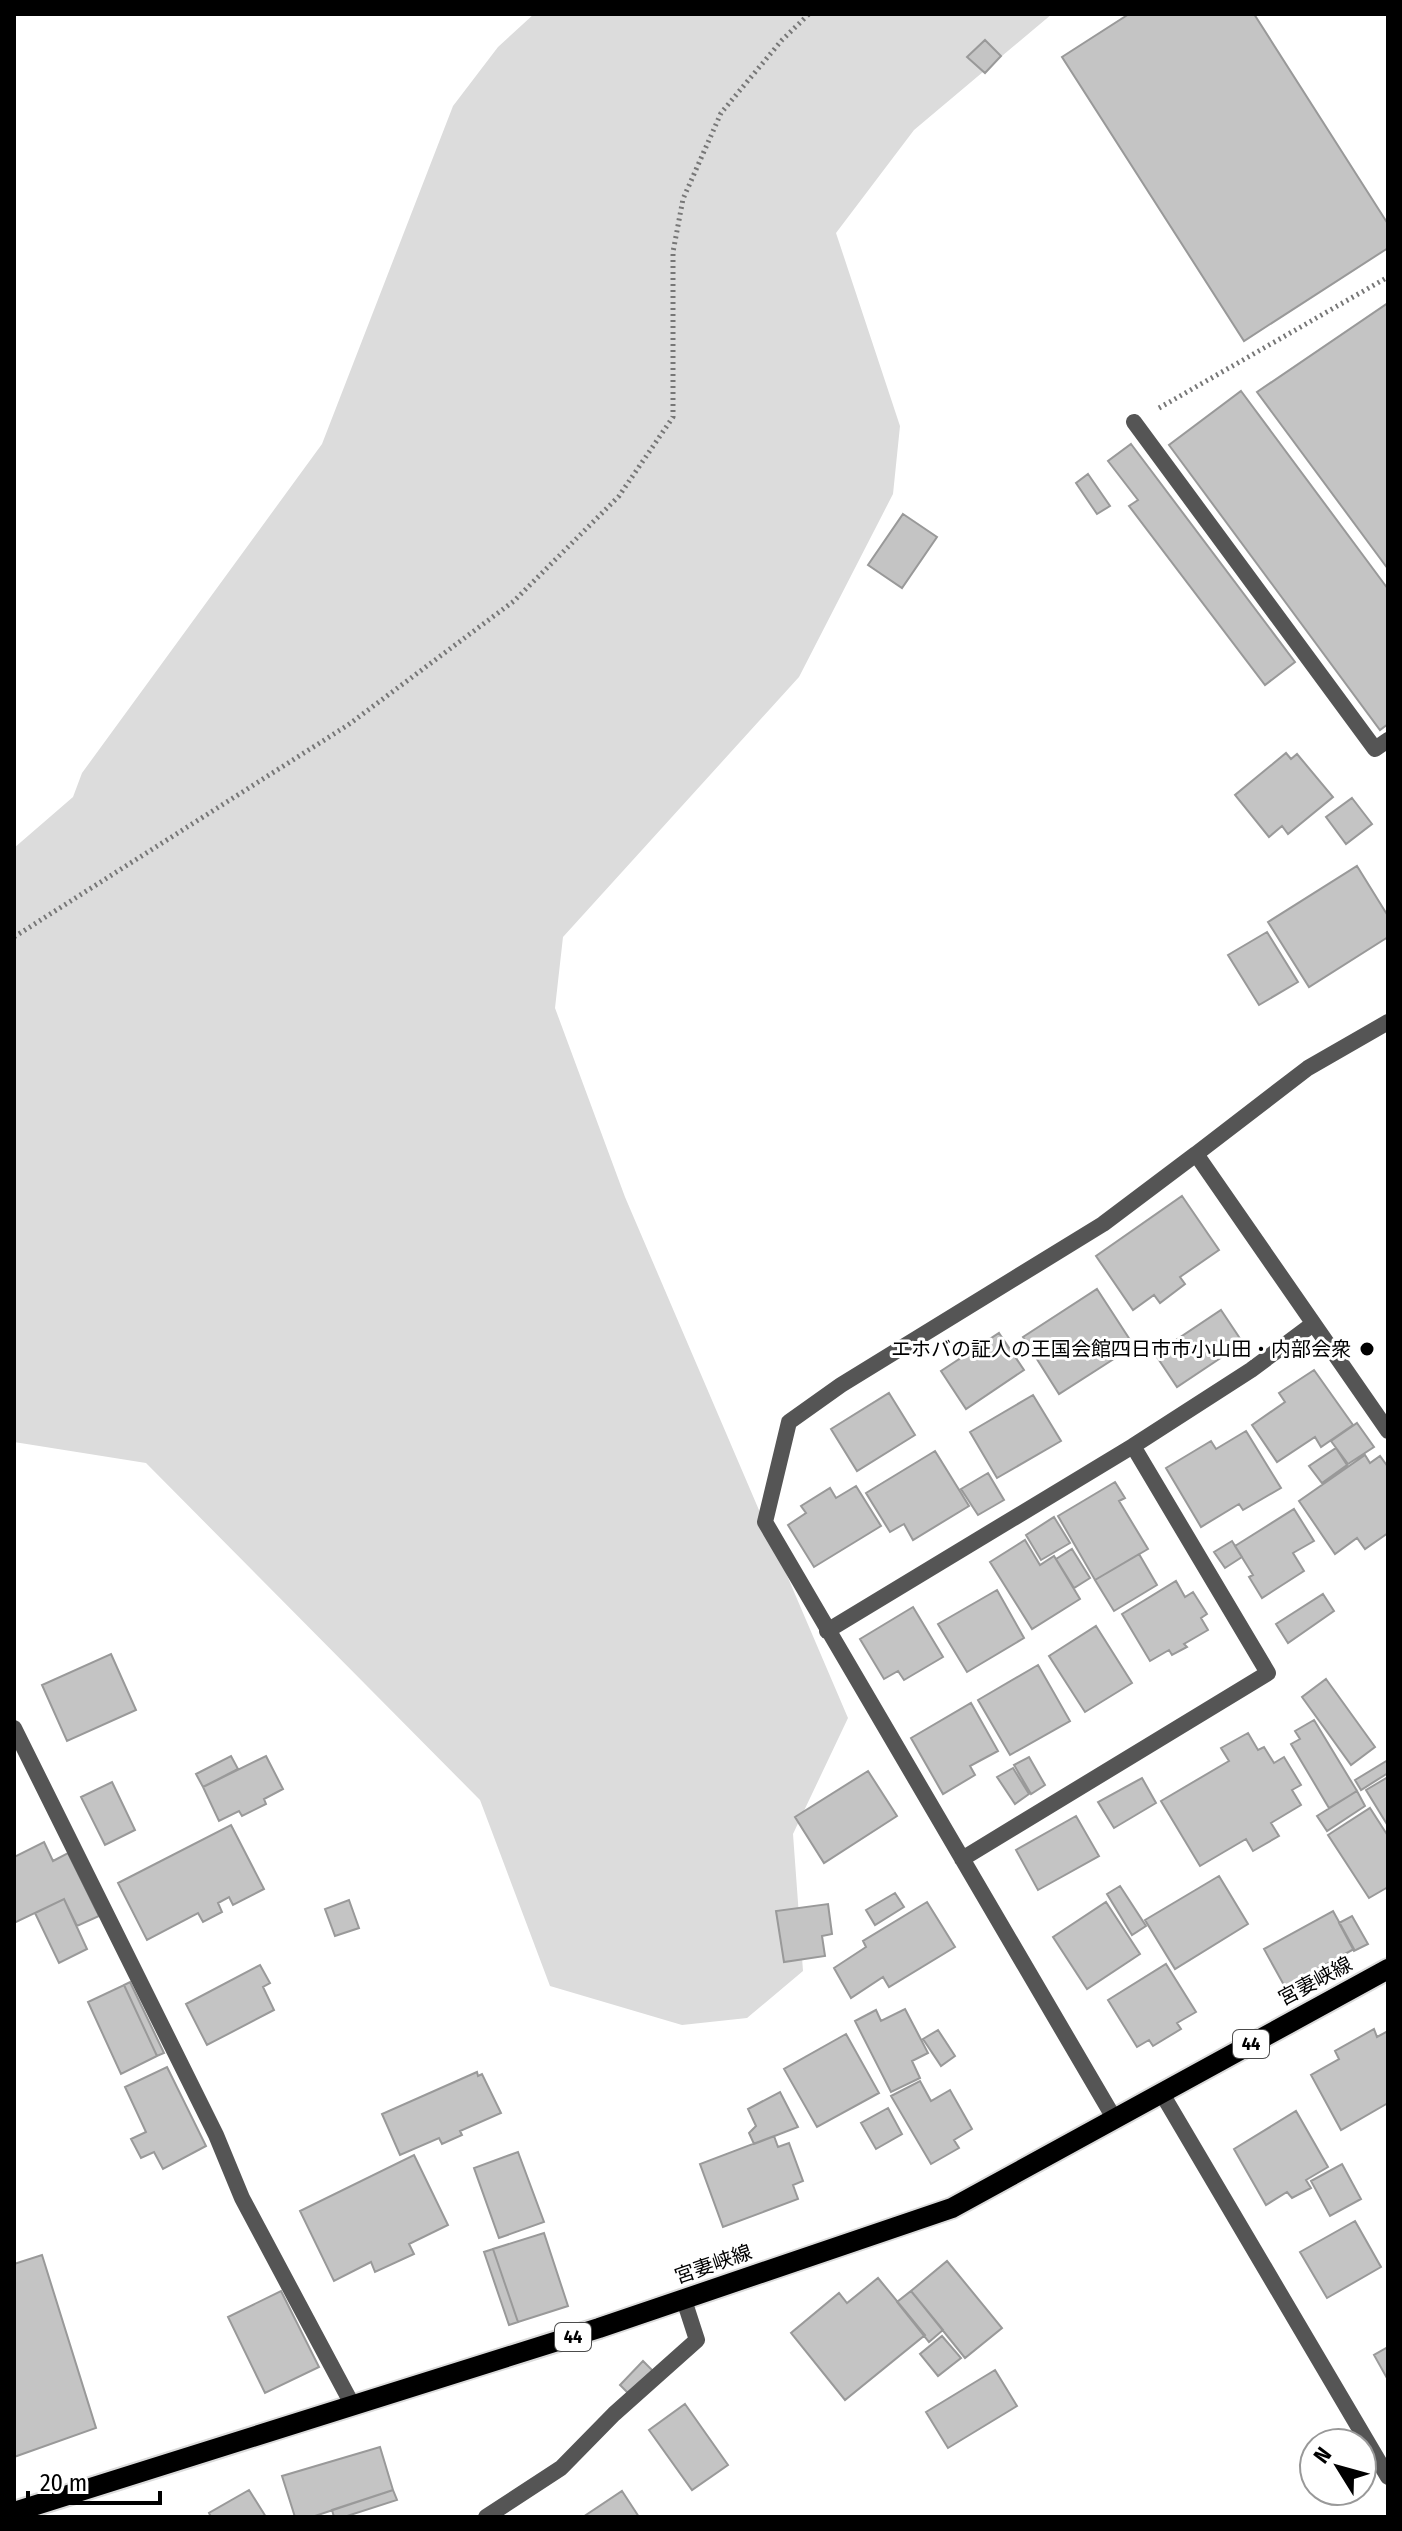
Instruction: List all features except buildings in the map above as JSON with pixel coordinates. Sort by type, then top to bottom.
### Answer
[{"type":"main road","name":"宮妻峡線","points":[[14,2512],[684,2300],[952,2208],[1388,1969]]},
{"type":"street","points":[[1134,422],[1375,749],[1388,740]]},
{"type":"street","points":[[1114,2118],[765,1522],[789,1422],[841,1385],[1103,1224],[1308,1068],[1388,1022]]},
{"type":"street","points":[[1196,1154],[1388,1431]]},
{"type":"street","points":[[827,1631],[1133,1446],[1251,1370],[1313,1324]]},
{"type":"street","points":[[962,1859],[1268,1673],[1133,1446]]},
{"type":"street","points":[[14,1728],[209,2121],[242,2198],[353,2406]]},
{"type":"street","points":[[1161,2092],[1388,2477]]},
{"type":"street","points":[[486,2517],[561,2468],[614,2414],[697,2340],[684,2300]]},
{"type":"path","points":[[14,937],[348,725],[514,601],[619,496],[673,417],[673,252],[683,199],[721,113],[782,40],[809,14]]},
{"type":"path","points":[[1134,422],[1388,277]]},
{"type":"shaded area","points":[[534,14],[1052,14],[914,130],[836,233],[900,426],[893,494],[799,677],[563,937],[555,1008],[625,1197],[848,1718],[793,1834],[803,1971],[747,2018],[682,2025],[550,1986],[480,1800],[146,1463],[14,1442],[14,848],[73,797],[82,773],[322,444],[453,106],[498,47]]},
{"type":"place","name":"エホバの証人の王国会館四日市市小山田・内部会衆","points":[[1367,1349]]}]
